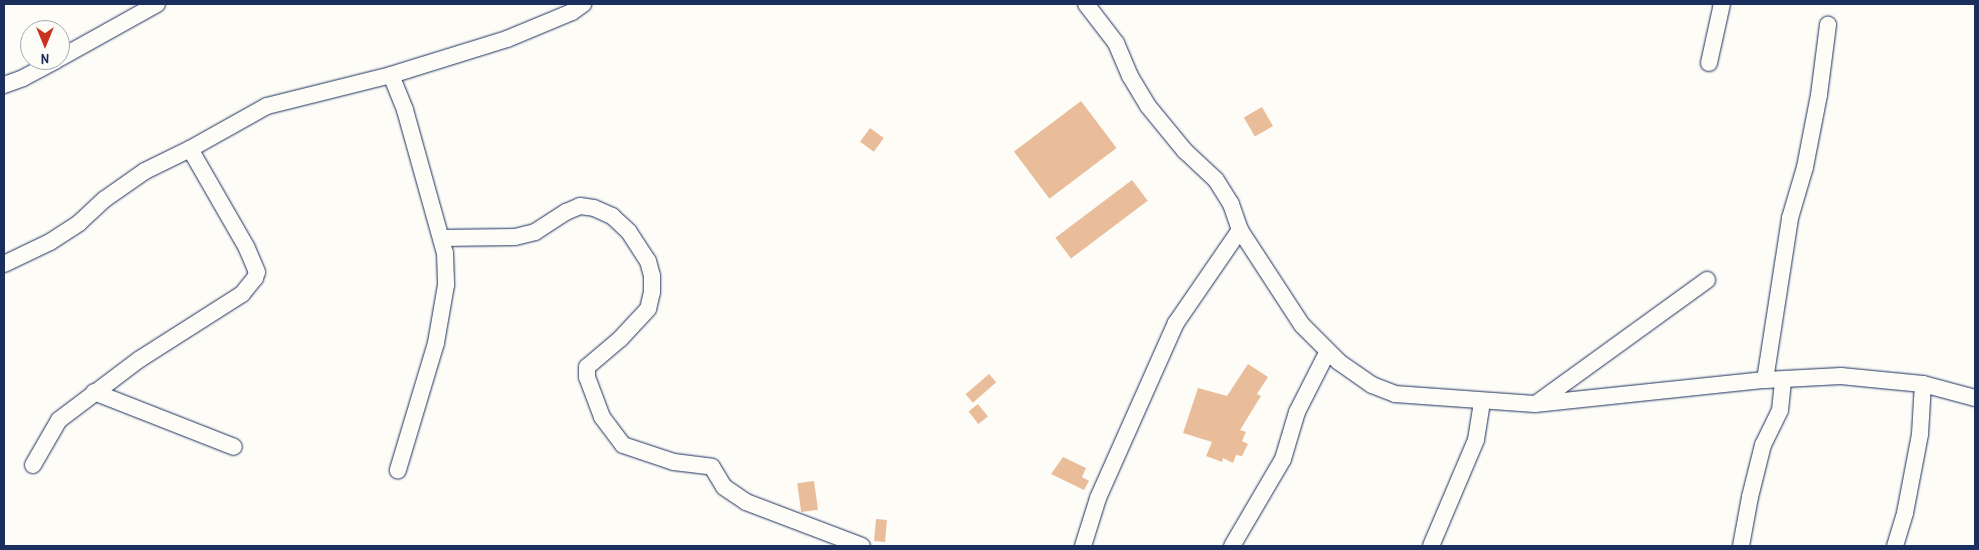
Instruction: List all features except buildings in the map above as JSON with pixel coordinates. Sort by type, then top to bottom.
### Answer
[{"type":"street","points":[[70,52],[157,4]]},
{"type":"street","points":[[4,264],[50,242],[79,223],[104,199],[145,171],[190,149],[267,106],[392,75],[507,39],[572,12],[583,4]]},
{"type":"street","points":[[1086,4],[1116,43],[1130,76],[1148,106],[1185,151],[1216,180],[1231,204],[1240,230],[1302,325],[1339,362],[1372,385],[1395,394],[1535,404],[1765,380],[1842,376],[1922,384],[1975,398]]},
{"type":"street","points":[[1709,63],[1722,4]]},
{"type":"street","points":[[1765,380],[1790,218],[1805,167],[1819,95],[1828,25]]},
{"type":"street","points":[[4,85],[24,78],[38,70]]},
{"type":"street","points":[[392,75],[405,110],[445,253],[446,285],[436,343],[398,470]]},
{"type":"street","points":[[33,465],[60,420],[94,392],[140,359],[242,294],[256,278],[257,272],[247,248],[190,149]]},
{"type":"street","points":[[441,238],[515,237],[535,232],[566,212],[580,206],[594,208],[612,216],[634,239],[648,261],[652,276],[652,292],[648,309],[620,339],[588,366],[586,377],[602,417],[623,445],[674,462],[712,467],[724,487],[746,502],[862,546]]},
{"type":"street","points":[[1083,546],[1098,498],[1176,324],[1240,230]]},
{"type":"street","points":[[1535,404],[1707,280]]},
{"type":"street","points":[[1232,546],[1283,459],[1297,412],[1328,352]]},
{"type":"street","points":[[1741,546],[1762,445],[1780,410],[1783,380]]},
{"type":"street","points":[[1895,546],[1905,513],[1920,434],[1922,384]]},
{"type":"street","points":[[94,392],[234,447]]},
{"type":"street","points":[[1431,546],[1476,440],[1482,401]]}]
